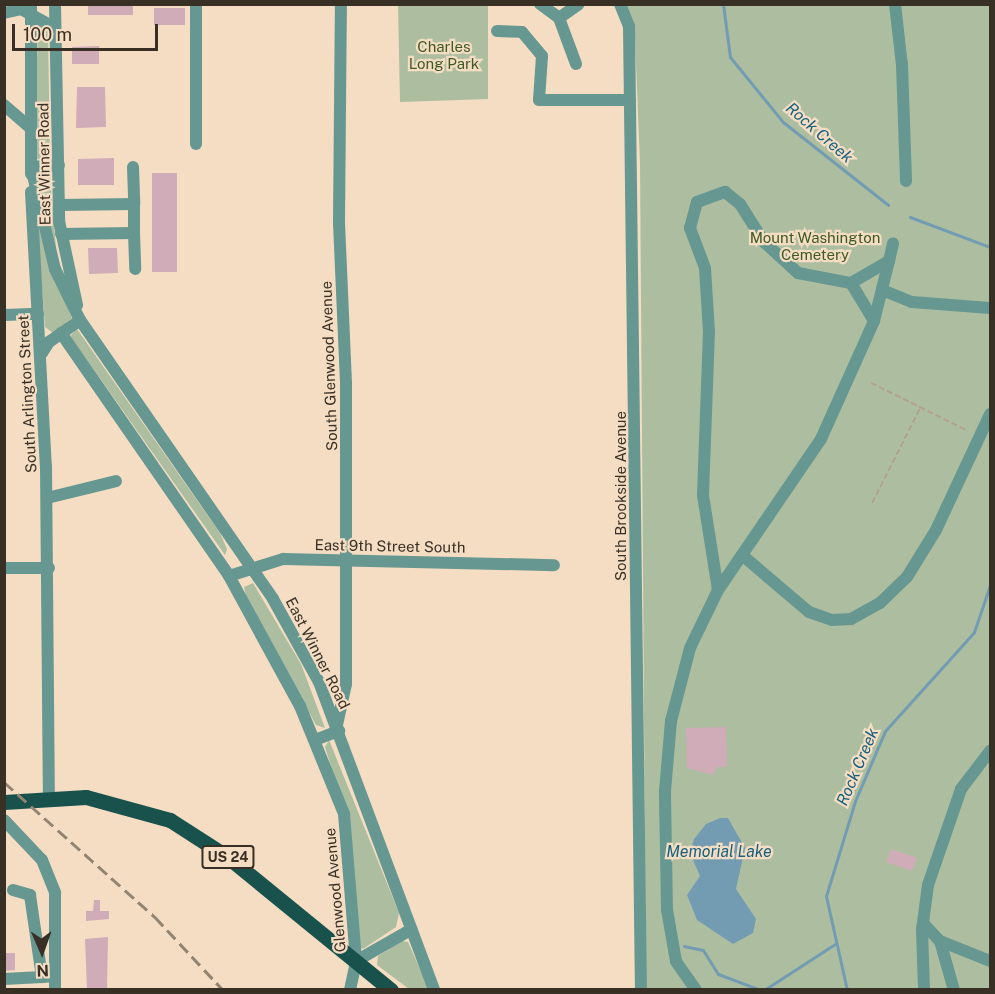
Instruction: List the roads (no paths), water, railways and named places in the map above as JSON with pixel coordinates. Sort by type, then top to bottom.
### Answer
[{"type":"main road","name":"US 24","points":[[4,802],[49,789],[120,803],[185,828],[391,990]]},
{"type":"street","name":"East Winner Road","points":[[55,4],[61,234],[80,321]]},
{"type":"street","points":[[196,4],[196,144]]},
{"type":"street","name":"South Glenwood Avenue","points":[[338,728],[346,684],[346,383],[339,222],[340,4]]},
{"type":"street","points":[[540,4],[559,18],[576,64]]},
{"type":"street","points":[[559,18],[579,4]]},
{"type":"street","name":"South Brookside Avenue","points":[[620,4],[629,26],[641,990]]},
{"type":"street","points":[[895,5],[902,65],[906,181]]},
{"type":"street","points":[[4,13],[17,8],[31,9],[52,26],[56,34]]},
{"type":"street","name":"South Arlington Street","points":[[31,9],[29,127],[42,353],[49,568],[49,789]]},
{"type":"street","points":[[497,31],[522,32],[542,56],[539,100],[630,100]]},
{"type":"street","points":[[4,105],[29,127]]},
{"type":"street","points":[[31,167],[59,165]]},
{"type":"street","name":"East Winner Road","points":[[31,167],[55,269],[80,321],[250,566],[297,640],[338,728],[412,929],[430,971],[434,990]]},
{"type":"street","points":[[133,167],[135,269]]},
{"type":"street","points":[[718,590],[703,495],[709,332],[705,268],[690,228],[696,202],[725,192],[740,204],[764,242],[798,273],[851,283],[889,261]]},
{"type":"street","points":[[59,205],[134,204]]},
{"type":"street","points":[[61,234],[134,233]]},
{"type":"street","points":[[696,990],[676,961],[667,910],[665,791],[671,721],[690,648],[718,590],[821,439],[874,321],[893,243]]},
{"type":"street","points":[[851,283],[874,321]]},
{"type":"street","points":[[882,290],[912,302],[990,308]]},
{"type":"street","points":[[4,315],[38,314]]},
{"type":"street","points":[[42,353],[61,333],[80,321]]},
{"type":"street","points":[[61,333],[229,576],[315,740],[338,728]]},
{"type":"street","points":[[742,555],[809,612],[832,620],[851,619],[880,603],[907,577],[936,530],[990,414]]},
{"type":"street","points":[[47,498],[116,481]]},
{"type":"street","name":"East 9th Street South","points":[[229,576],[250,566],[283,559],[554,564]]},
{"type":"street","points":[[4,568],[49,568]]},
{"type":"street","name":"Glenwood Avenue","points":[[315,740],[344,814],[356,961]]},
{"type":"street","points":[[924,990],[923,923],[928,885],[961,789],[990,751]]},
{"type":"street","points":[[4,820],[50,876],[57,911],[55,990]]},
{"type":"street","points":[[13,890],[30,895],[40,939],[42,977]]},
{"type":"street","points":[[923,923],[940,941],[990,961]]},
{"type":"street","points":[[350,990],[356,961],[412,929]]},
{"type":"street","points":[[940,941],[954,990]]},
{"type":"street","name":"East Winner Road","points":[[430,971],[444,990]]},
{"type":"street","points":[[4,979],[55,976]]},
{"type":"water","name":"Memorial Lake","points":[[720,818],[728,818],[745,848],[736,889],[756,919],[753,933],[733,944],[697,920],[687,895],[700,876],[690,853],[694,839],[706,824]]},
{"type":"waterway","name":"Rock Creek","points":[[723,4],[730,57],[783,122],[888,205]]},
{"type":"waterway","name":"Rock Creek","points":[[910,217],[990,247]]},
{"type":"waterway","name":"Rock Creek","points":[[847,990],[826,896],[855,801],[885,731],[974,632],[990,585]]},
{"type":"waterway","points":[[764,990],[835,944]]},
{"type":"waterway","points":[[684,946],[703,950],[718,974],[761,990]]},
{"type":"railway","points":[[4,782],[155,917],[223,990]]},
{"type":"park label","name":"Charles Long Park","points":[[444,54]]},
{"type":"park label","name":"Mount Washington Cemetery","points":[[815,246]]}]
